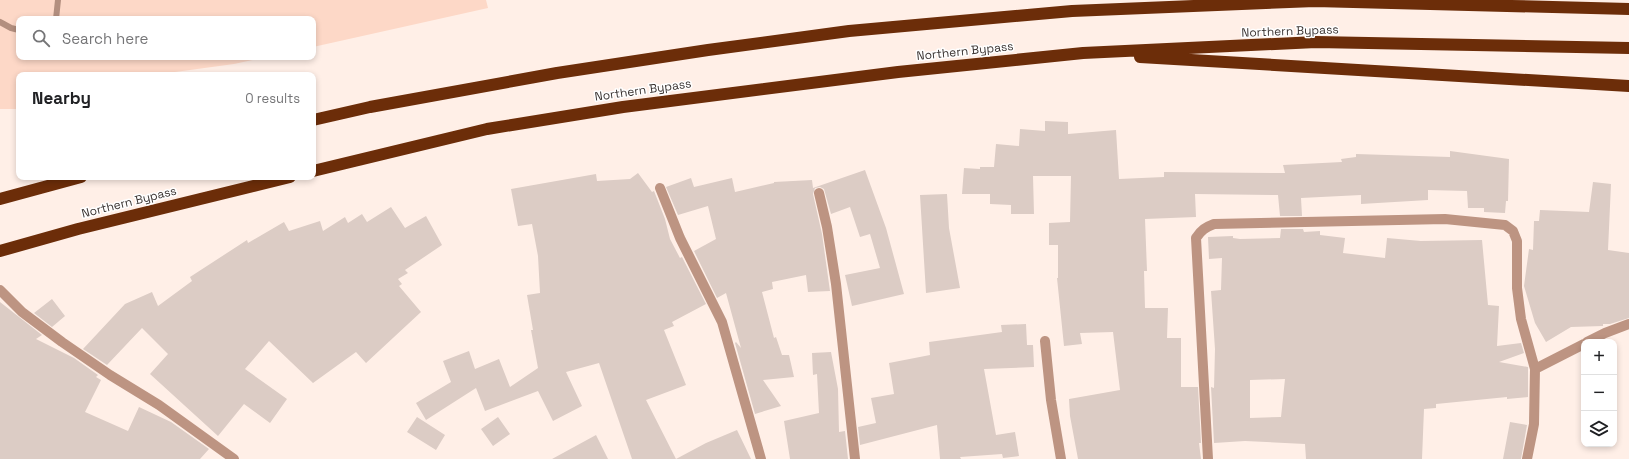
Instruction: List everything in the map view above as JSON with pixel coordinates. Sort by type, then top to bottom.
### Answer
[{"type":"highway","points":[[316,119],[370,107],[557,73],[708,50],[849,31],[1208,0]]},
{"type":"highway","points":[[1072,11],[1315,1],[1629,9]]},
{"type":"highway","name":"Northern Bypass","points":[[316,170],[486,129],[623,107],[890,73],[1083,53],[1316,42],[1629,48]]},
{"type":"highway","points":[[1083,53],[1288,67],[1629,86]]},
{"type":"highway","points":[[0,199],[70,180]]},
{"type":"highway","name":"Northern Bypass","points":[[0,251],[78,229],[278,180]]},
{"type":"street","points":[[660,188],[680,238],[722,322],[761,459]]},
{"type":"street","points":[[819,193],[827,227],[836,284],[855,459]]},
{"type":"street","points":[[1208,459],[1196,238],[1199,232],[1214,224],[1444,219],[1505,225],[1513,231],[1517,241],[1517,288],[1521,319],[1535,369],[1534,424],[1527,459]]},
{"type":"street","points":[[0,290],[22,312],[62,342],[110,375],[160,405],[234,459]]},
{"type":"street","points":[[1593,339],[1629,324]]},
{"type":"street","points":[[1045,341],[1060,459]]},
{"type":"street","points":[[1535,369],[1581,346]]},
{"type":"shaded area","points":[[0,0],[486,0],[488,8],[316,46],[316,16],[16,16],[16,60],[252,60],[175,72],[16,72],[16,109],[0,109]]},
{"type":"building","points":[[1045,121],[1068,122],[1068,134],[1116,130],[1119,179],[1164,177],[1164,172],[1285,173],[1283,165],[1342,162],[1341,159],[1356,157],[1356,154],[1450,157],[1450,151],[1509,159],[1508,201],[1506,201],[1505,213],[1484,212],[1484,208],[1468,208],[1467,191],[1428,190],[1428,200],[1361,204],[1361,195],[1301,198],[1302,216],[1280,216],[1278,195],[1195,194],[1196,217],[1145,219],[1147,271],[1144,271],[1145,308],[1168,308],[1167,338],[1181,338],[1181,387],[1198,387],[1201,443],[1199,443],[1201,459],[1078,459],[1070,416],[1069,399],[1120,390],[1113,332],[1080,333],[1082,344],[1064,346],[1057,278],[1058,245],[1049,245],[1049,223],[1070,222],[1071,176],[1033,176],[1034,214],[1011,214],[1011,205],[990,204],[990,194],[962,194],[964,168],[980,169],[980,167],[994,167],[996,144],[1019,146],[1020,129],[1045,131]]},
{"type":"building","points":[[865,170],[886,228],[904,294],[852,306],[845,275],[880,268],[870,234],[860,237],[850,207],[831,214],[824,189],[820,187],[815,188],[813,194],[822,234],[830,291],[808,292],[806,275],[772,282],[773,289],[762,292],[774,338],[776,337],[782,355],[789,355],[794,377],[763,380],[781,406],[755,414],[735,343],[736,342],[741,348],[726,293],[717,298],[694,251],[716,239],[708,206],[678,215],[666,187],[691,178],[694,187],[732,178],[735,192],[774,182],[812,180],[813,188]]},
{"type":"building","points":[[638,173],[652,192],[654,191],[665,219],[670,239],[680,258],[682,257],[706,304],[672,322],[674,326],[664,330],[686,385],[646,400],[676,459],[632,459],[599,363],[566,372],[582,406],[553,421],[538,391],[485,411],[476,388],[426,420],[416,403],[451,382],[443,361],[469,351],[475,369],[499,359],[510,387],[538,368],[531,330],[533,330],[527,295],[540,293],[538,256],[532,224],[518,226],[511,189],[596,174],[597,181],[630,179]]},
{"type":"building","points":[[1593,182],[1611,184],[1608,250],[1629,253],[1629,318],[1610,324],[1603,324],[1603,326],[1571,327],[1546,342],[1535,323],[1524,286],[1529,249],[1533,250],[1534,221],[1539,221],[1540,210],[1589,212]]},
{"type":"building","points":[[947,194],[949,228],[960,288],[926,293],[920,195]]},
{"type":"building","points":[[391,207],[405,228],[426,216],[442,245],[405,270],[408,273],[398,279],[402,284],[399,286],[421,312],[366,363],[356,352],[313,383],[269,341],[245,369],[287,399],[270,423],[244,404],[218,436],[150,374],[168,354],[142,328],[107,365],[83,349],[125,304],[152,292],[158,306],[192,281],[190,277],[247,240],[248,243],[284,222],[289,231],[320,221],[323,231],[345,217],[348,223],[362,214],[367,222]]},
{"type":"building","points":[[1281,229],[1303,229],[1304,232],[1320,231],[1320,235],[1345,238],[1343,253],[1385,258],[1387,238],[1421,241],[1482,240],[1488,305],[1499,306],[1497,346],[1521,343],[1524,353],[1499,362],[1528,367],[1528,397],[1507,399],[1507,397],[1436,404],[1436,408],[1424,409],[1422,459],[1306,459],[1305,444],[1245,441],[1214,443],[1211,387],[1214,388],[1215,349],[1211,291],[1221,290],[1222,258],[1209,259],[1208,237],[1233,236],[1233,238],[1240,239],[1280,238]],"holes":[[[1285,379],[1281,417],[1250,418],[1250,380]]]},
{"type":"building","points":[[52,299],[65,316],[52,327],[34,313]]},
{"type":"building","points":[[0,302],[42,335],[36,339],[74,358],[98,375],[96,377],[101,380],[85,412],[128,431],[139,407],[171,422],[209,449],[200,459],[0,459]]},
{"type":"building","points":[[1026,324],[1027,345],[1033,345],[1034,367],[984,369],[996,435],[1015,432],[1019,456],[1003,458],[1002,454],[960,457],[961,459],[940,459],[937,425],[860,445],[858,427],[876,423],[871,398],[894,394],[889,363],[930,355],[929,342],[1002,332],[1001,325]]},
{"type":"building","points":[[831,352],[838,389],[839,432],[845,431],[848,459],[790,459],[784,421],[819,413],[817,374],[813,375],[812,353]]},
{"type":"building","points":[[417,417],[445,435],[436,450],[407,432]]},
{"type":"building","points":[[498,417],[510,434],[493,446],[481,429]]},
{"type":"building","points":[[1510,422],[1527,425],[1521,459],[1503,459]]},
{"type":"building","points":[[737,430],[751,459],[676,459],[706,443]]},
{"type":"building","points":[[596,435],[608,459],[552,459]]},
{"type":"waterway","points":[[56,16],[58,0]]},
{"type":"waterway","points":[[0,22],[16,29]]}]
